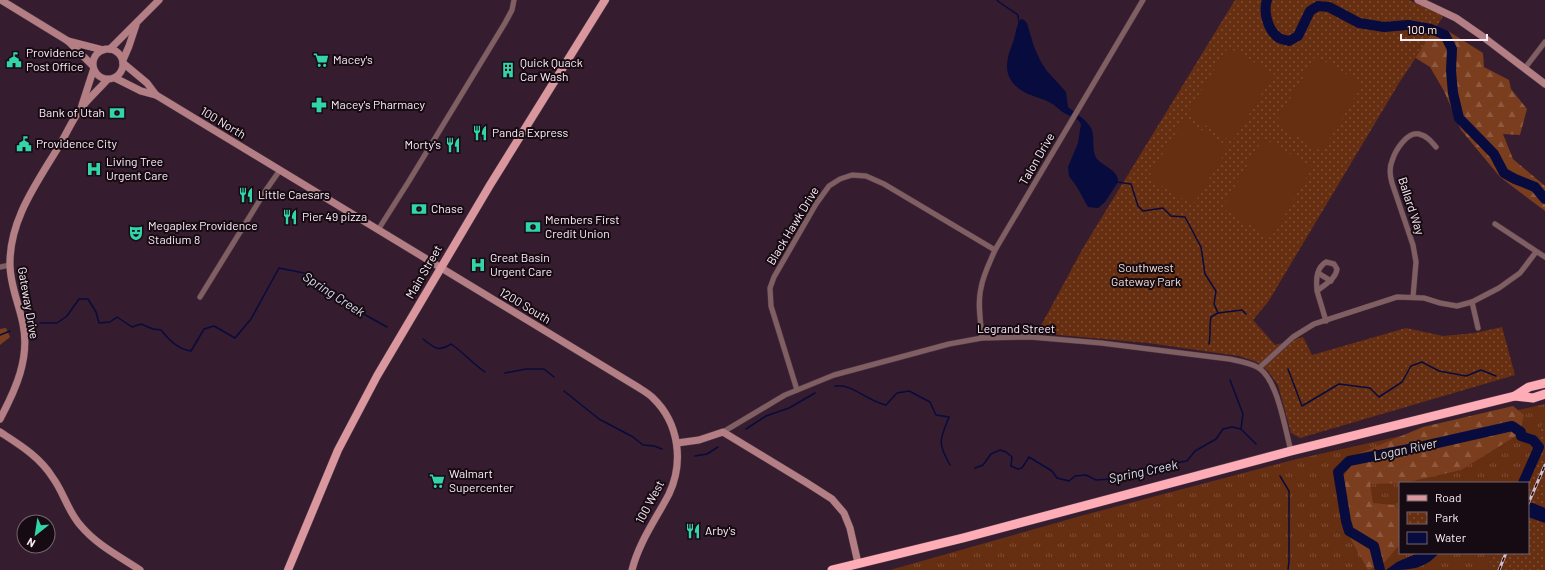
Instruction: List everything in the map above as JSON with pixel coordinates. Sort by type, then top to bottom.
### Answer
[{"type":"highway","points":[[832,570],[963,538],[1291,451],[1515,396],[1529,387],[1545,383]]},
{"type":"highway","points":[[1515,396],[1533,398],[1545,394]]},
{"type":"main road","points":[[1,0],[68,41],[92,68],[96,75],[107,80],[115,78],[122,70],[123,61],[137,23]]},
{"type":"main road","points":[[92,68],[93,59],[96,53],[106,49],[137,23],[142,16],[159,0]]},
{"type":"main road","name":"Main Street","points":[[288,570],[338,450],[377,376],[490,185],[605,0]]},
{"type":"main road","points":[[1418,0],[1456,18],[1545,84]]},
{"type":"main road","points":[[68,41],[106,49],[120,54],[123,61]]},
{"type":"main road","name":"100 North","points":[[123,61],[147,83],[156,95]]},
{"type":"main road","name":"Gateway Drive","points":[[82,107],[92,68]]},
{"type":"main road","name":"100 North","points":[[115,78],[141,91],[156,95],[280,170]]},
{"type":"main road","name":"Gateway Drive","points":[[0,419],[18,381],[23,365],[25,344],[23,325],[12,282],[10,265],[11,248],[17,221],[25,203],[82,107],[107,80]]},
{"type":"main road","name":"1200 South","points":[[280,170],[636,386]]},
{"type":"main road","name":"100 West","points":[[632,570],[635,557],[643,538],[669,493],[678,463],[677,443],[666,412],[653,398],[636,386]]},
{"type":"main road","points":[[0,432],[32,453],[46,468],[54,479],[72,516],[98,543],[140,570]]},
{"type":"main road","points":[[723,432],[832,500],[844,513],[850,528],[858,563]]},
{"type":"main road","name":"Legrand Street","points":[[677,443],[700,440],[723,432]]},
{"type":"street","points":[[378,230],[505,23],[512,10],[514,0]]},
{"type":"street","name":"Talon Drive","points":[[982,338],[980,303],[981,289],[986,271],[995,250],[1143,0]]},
{"type":"street","points":[[1525,68],[1545,42]]},
{"type":"street","name":"Ballard Way","points":[[1413,296],[1416,262],[1414,251],[1390,173],[1392,161],[1402,142],[1409,135],[1417,133],[1426,137],[1436,147]]},
{"type":"street","points":[[200,297],[280,170]]},
{"type":"street","name":"Black Hawk Drive","points":[[797,390],[771,306],[770,288],[778,268],[816,204],[830,186],[840,179],[852,175],[866,176],[884,184],[995,250]]},
{"type":"street","points":[[1495,224],[1545,257]]},
{"type":"street","points":[[1291,451],[1276,393],[1270,381],[1259,368],[1301,331],[1314,324],[1397,297],[1413,296],[1457,306],[1472,302],[1499,288],[1520,273],[1536,252]]},
{"type":"street","points":[[1317,291],[1331,281],[1337,274],[1334,264],[1326,262],[1322,264],[1318,273],[1317,291],[1326,321]]},
{"type":"street","points":[[0,267],[10,265]]},
{"type":"street","points":[[1318,273],[1331,281]]},
{"type":"street","points":[[1472,302],[1478,328]]},
{"type":"street","name":"Legrand Street","points":[[723,432],[785,395],[834,376],[949,344],[982,338],[1030,338],[1101,343],[1229,359],[1259,368]]},
{"type":"green space","name":"Southwest Gateway Park","points":[[1235,0],[1409,0],[1444,15],[1399,83],[1268,302],[1253,320],[1275,345],[1303,337],[1312,355],[1406,328],[1443,336],[1475,333],[1502,327],[1515,375],[1300,438],[1291,433],[1278,385],[1268,371],[1257,362],[1239,356],[1148,343],[1037,333],[1083,248]]},
{"type":"green space","points":[[1448,31],[1483,53],[1484,67],[1509,80],[1511,89],[1527,109],[1520,135],[1503,134],[1513,159],[1545,186],[1545,211],[1500,177],[1461,130],[1444,91],[1430,67],[1380,36]]},
{"type":"green space","points":[[1228,47],[1274,74],[1232,142],[1187,114]]},
{"type":"green space","points":[[1316,56],[1363,84],[1322,152],[1275,123]]},
{"type":"green space","points":[[1184,119],[1229,147],[1193,205],[1148,178]]},
{"type":"green space","points":[[1263,138],[1313,167],[1271,238],[1222,208]]},
{"type":"green space","points":[[6,328],[10,337],[0,345],[0,329]]},
{"type":"green space","points":[[1545,404],[1545,417],[1520,482],[1399,482],[1399,554],[1493,554],[1488,567],[1493,570],[890,570],[1084,515],[1297,459]]},
{"type":"green space","points":[[1513,406],[1524,415],[1519,434],[1461,470],[1408,482],[1370,484],[1373,503],[1394,505],[1399,509],[1399,545],[1384,563],[1368,570],[1344,527],[1337,485],[1360,453],[1423,427]]},
{"type":"green space","points":[[1545,417],[1545,570],[1493,570],[1488,567],[1493,554],[1529,554],[1529,482],[1520,482]]},
{"type":"water","points":[[1021,19],[1027,23],[1034,47],[1041,62],[1066,92],[1068,107],[1083,119],[1091,128],[1094,153],[1098,160],[1114,172],[1118,178],[1118,182],[1105,202],[1098,208],[1088,207],[1069,176],[1068,167],[1078,143],[1080,122],[1064,113],[1051,103],[1020,90],[1010,79],[1007,60]]},
{"type":"water","points":[[1529,503],[1545,508],[1545,523],[1529,517]]},
{"type":"water","points":[[1416,554],[1438,554],[1428,563],[1416,568],[1386,570],[1397,562]]},
{"type":"waterway","points":[[997,0],[1018,15],[1019,23]]},
{"type":"waterway","points":[[1267,0],[1267,21],[1275,35],[1283,40],[1289,41],[1298,36],[1310,11],[1318,6],[1329,7],[1359,23],[1384,27],[1408,25],[1431,29],[1445,35],[1452,49],[1451,71],[1453,93],[1459,118],[1494,154],[1504,173],[1535,187],[1545,199]]},
{"type":"waterway","points":[[1117,182],[1131,184],[1138,206],[1143,211],[1163,208],[1171,216],[1185,217],[1201,247],[1205,274],[1216,291],[1214,304],[1218,313],[1211,317],[1209,344]]},
{"type":"waterway","name":"Spring Creek","points":[[40,323],[57,323],[67,316],[79,299],[88,299],[96,312],[99,323],[110,322],[117,317],[132,327],[141,324],[153,329],[161,330],[174,344],[191,351],[204,329],[214,326],[235,338],[251,319],[279,268],[304,273],[351,307],[387,327]]},
{"type":"waterway","points":[[1218,313],[1242,310],[1246,314]]},
{"type":"waterway","name":"Spring Creek","points":[[0,335],[10,331]]},
{"type":"waterway","name":"Spring Creek","points":[[423,339],[436,348],[446,347],[451,344],[485,372]]},
{"type":"waterway","points":[[1288,369],[1302,406],[1339,384],[1370,388],[1379,397],[1402,382],[1411,366],[1422,362],[1439,371],[1466,376],[1481,370],[1496,376]]},
{"type":"waterway","name":"Spring Creek","points":[[505,373],[526,369],[544,369],[554,377]]},
{"type":"waterway","points":[[1230,380],[1243,414],[1241,429]]},
{"type":"waterway","name":"Spring Creek","points":[[835,386],[848,387],[886,405],[897,393],[909,391],[930,402],[936,415],[949,417],[941,441],[943,451],[950,465]]},
{"type":"waterway","name":"Spring Creek","points":[[564,391],[599,419],[633,437],[643,445],[654,446],[662,449]]},
{"type":"waterway","name":"Spring Creek","points":[[746,429],[766,416],[789,408],[815,393]]},
{"type":"waterway","name":"Logan River","points":[[1380,570],[1374,546],[1349,531],[1346,521],[1338,472],[1349,461],[1512,426],[1521,432],[1521,436],[1533,440],[1539,447],[1523,482]]},
{"type":"waterway","name":"Spring Creek","points":[[975,468],[983,465],[991,454],[1000,450],[1006,452],[1012,457],[1011,466],[1018,469],[1022,468],[1029,457],[1052,471],[1057,478],[1069,481],[1075,476],[1086,475],[1096,480],[1113,479],[1146,468],[1187,461],[1195,451],[1216,439],[1223,429],[1232,427],[1241,429],[1256,444]]},
{"type":"waterway","name":"Spring Creek","points":[[695,456],[707,454],[718,447]]},
{"type":"waterway","name":"Spring Creek","points":[[1280,476],[1289,491],[1288,570]]},
{"type":"railway","points":[[1529,502],[1545,465]]},
{"type":"railway","points":[[1499,570],[1506,554]]},
{"type":"place","name":"Providence Post Office","points":[[14,60]]},
{"type":"place","name":"Macey's","points":[[321,60]]},
{"type":"place","name":"Quick Quack Car Wash","points":[[508,70]]},
{"type":"place","name":"Macey's Pharmacy","points":[[319,105]]},
{"type":"place","name":"Bank of Utah","points":[[117,113]]},
{"type":"place","name":"Panda Express","points":[[480,133]]},
{"type":"place","name":"Providence City","points":[[24,144]]},
{"type":"place","name":"Morty's","points":[[453,145]]},
{"type":"place","name":"Living Tree Urgent Care","points":[[94,169]]},
{"type":"place","name":"Little Caesars","points":[[246,195]]},
{"type":"place","name":"Chase","points":[[419,209]]},
{"type":"place","name":"Pier 49 pizza","points":[[290,217]]},
{"type":"place","name":"Members First Credit Union","points":[[533,227]]},
{"type":"place","name":"Megaplex Providence Stadium 8","points":[[136,233]]},
{"type":"place","name":"Great Basin Urgent Care","points":[[478,265]]},
{"type":"place","name":"Walmart Supercenter","points":[[437,481]]},
{"type":"place","name":"Arby's","points":[[693,531]]}]
